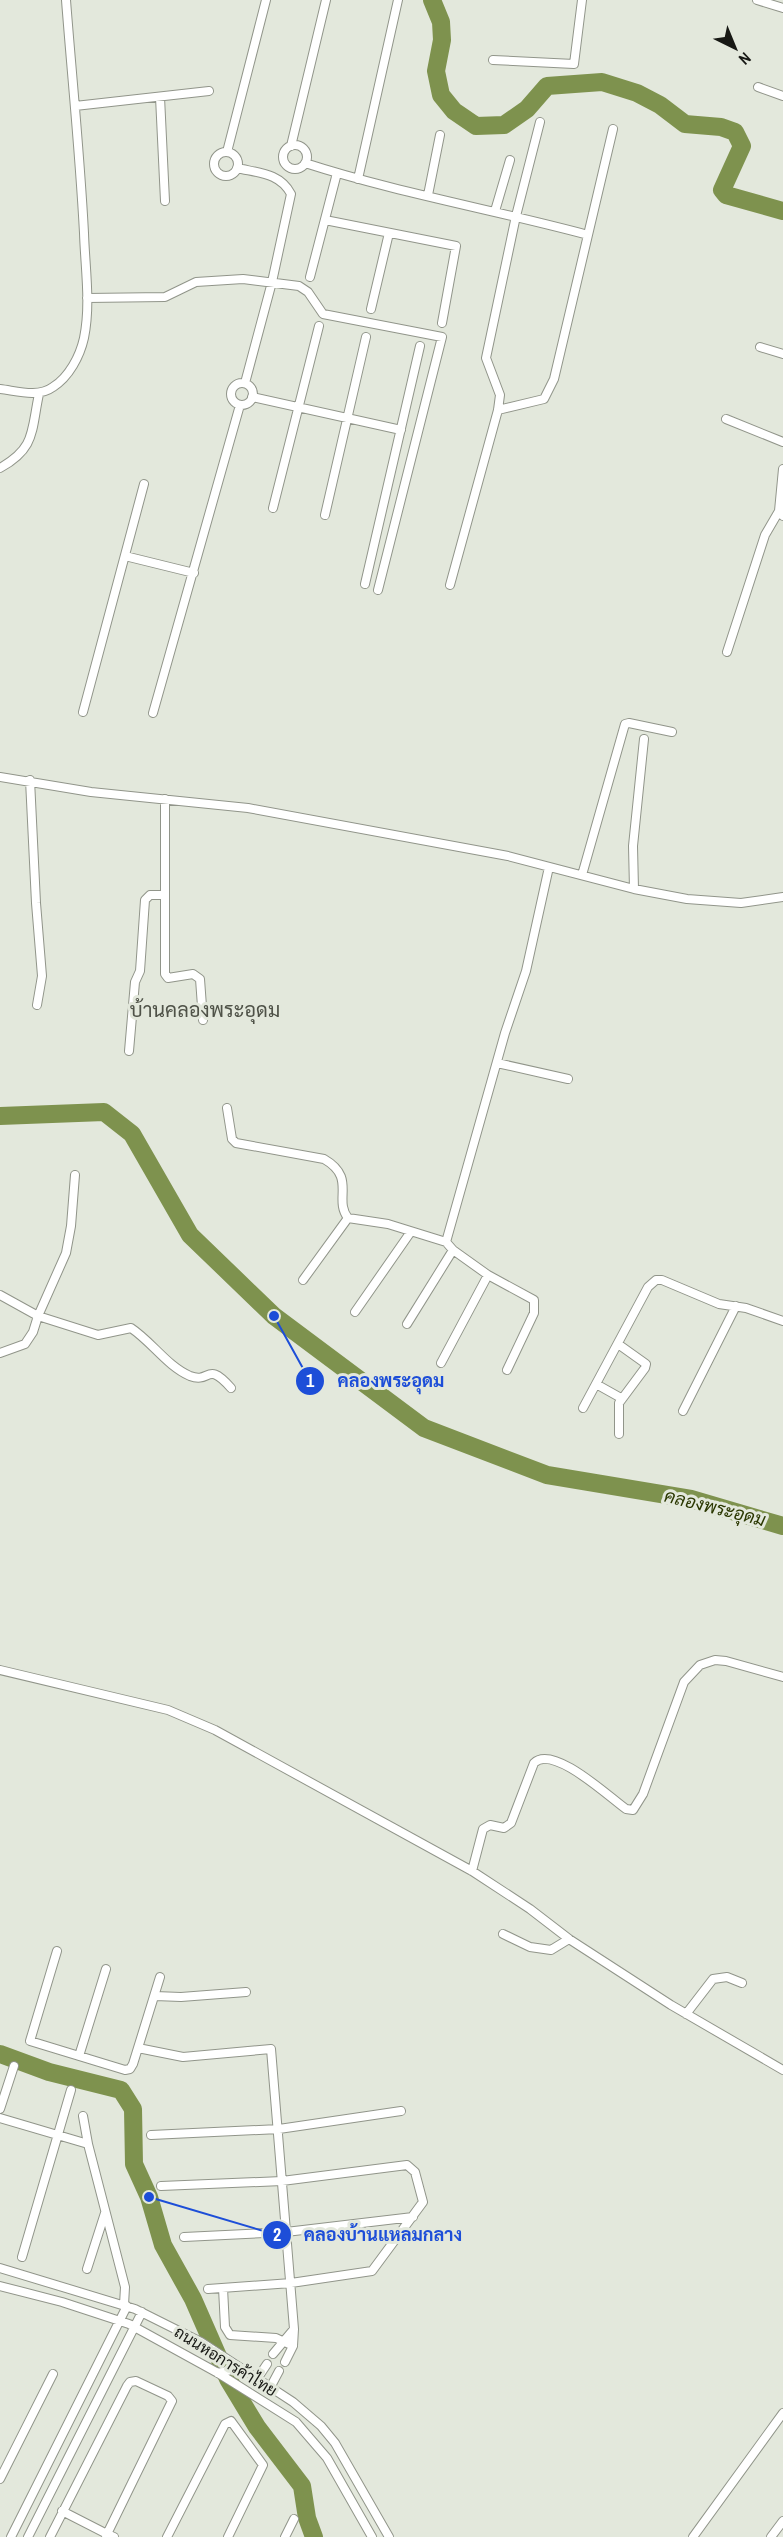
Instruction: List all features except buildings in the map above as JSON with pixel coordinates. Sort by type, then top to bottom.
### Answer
[{"type":"street","points":[[0,389],[39,394],[53,388],[67,374],[78,356],[84,337],[87,298],[66,0]]},
{"type":"street","points":[[227,152],[266,0]]},
{"type":"street","points":[[291,146],[304,148],[307,155],[305,163],[295,169],[285,164],[284,153],[291,146],[326,0]]},
{"type":"street","points":[[358,179],[398,0]]},
{"type":"street","points":[[493,60],[574,64],[582,0]]},
{"type":"street","points":[[757,0],[783,8]]},
{"type":"street","points":[[758,87],[783,96]]},
{"type":"street","points":[[75,106],[209,91]]},
{"type":"street","points":[[160,96],[165,201]]},
{"type":"street","points":[[450,585],[498,410],[500,395],[486,358],[516,216],[540,122]]},
{"type":"street","points":[[498,410],[544,399],[554,379],[613,129]]},
{"type":"street","points":[[428,195],[440,135]]},
{"type":"street","points":[[227,152],[236,157],[237,168],[228,175],[217,171],[215,159],[227,152]]},
{"type":"street","points":[[495,211],[510,160]]},
{"type":"street","points":[[305,163],[358,179],[588,235]]},
{"type":"street","points":[[237,168],[273,176],[281,180],[291,194],[272,282],[245,383]]},
{"type":"street","points":[[310,277],[337,173]]},
{"type":"street","points":[[325,219],[456,246],[442,323]]},
{"type":"street","points":[[371,309],[389,234]]},
{"type":"street","points":[[87,298],[165,297],[196,282],[243,279],[272,282],[299,286],[308,292],[323,314],[442,337],[378,590]]},
{"type":"street","points":[[273,508],[319,326]]},
{"type":"street","points":[[325,515],[366,337]]},
{"type":"street","points":[[365,584],[420,346]]},
{"type":"street","points":[[760,346],[783,354]]},
{"type":"street","points":[[238,383],[245,383],[251,387],[252,398],[248,404],[240,405],[231,398],[231,391],[238,383]]},
{"type":"street","points":[[0,468],[18,458],[28,445],[39,394]]},
{"type":"street","points":[[252,398],[401,430]]},
{"type":"street","points":[[153,714],[240,405]]},
{"type":"street","points":[[726,419],[783,442]]},
{"type":"street","points":[[727,652],[765,535],[781,514],[783,468]]},
{"type":"street","points":[[83,712],[144,484]]},
{"type":"street","points":[[125,556],[194,573]]},
{"type":"street","points":[[582,875],[626,724],[672,732]]},
{"type":"street","points":[[634,889],[633,846],[644,739]]},
{"type":"street","points":[[0,777],[30,780],[91,792],[248,808],[508,856],[634,889],[719,903],[783,897]]},
{"type":"street","points":[[30,780],[42,976],[37,1005]]},
{"type":"street","points":[[165,799],[165,974],[168,978],[193,974],[198,976],[202,984],[203,1020]]},
{"type":"street","points":[[446,1242],[526,971],[549,867]]},
{"type":"street","points":[[129,1051],[135,982],[140,971],[145,900],[150,895],[164,895]]},
{"type":"street","points":[[497,1063],[568,1079]]},
{"type":"street","points":[[226,1108],[232,1139],[236,1143],[324,1160],[336,1167],[342,1178],[343,1212],[348,1218],[388,1224],[410,1233],[446,1242],[453,1250],[488,1275],[529,1297],[535,1304],[534,1313],[507,1370]]},
{"type":"street","points":[[0,1353],[25,1344],[33,1332],[66,1253],[71,1226],[75,1175]]},
{"type":"street","points":[[303,1280],[348,1218]]},
{"type":"street","points":[[355,1312],[410,1233]]},
{"type":"street","points":[[407,1324],[453,1250]]},
{"type":"street","points":[[441,1363],[488,1275]]},
{"type":"street","points":[[583,1408],[648,1287],[656,1280],[662,1280],[719,1304],[736,1306],[783,1321]]},
{"type":"street","points":[[0,1295],[38,1316],[98,1335],[131,1328],[159,1354],[189,1375],[199,1378],[210,1373],[217,1374],[231,1388]]},
{"type":"street","points":[[683,1411],[736,1306]]},
{"type":"street","points":[[618,1344],[646,1364],[621,1398],[618,1413],[619,1434]]},
{"type":"street","points":[[596,1384],[621,1398]]},
{"type":"street","points":[[472,1871],[483,1830],[490,1825],[504,1828],[511,1823],[534,1763],[539,1758],[547,1757],[588,1778],[626,1809],[633,1810],[643,1794],[684,1682],[700,1665],[715,1660],[726,1661],[783,1677]]},
{"type":"street","points":[[0,1670],[168,1710],[245,1746],[472,1871],[530,1909],[569,1939],[686,2014],[783,2070]]},
{"type":"street","points":[[503,1934],[530,1947],[551,1950],[569,1939]]},
{"type":"street","points":[[57,1951],[30,2041],[125,2070],[130,2069],[134,2064],[160,1977]]},
{"type":"street","points":[[79,2056],[106,1969]]},
{"type":"street","points":[[686,2014],[713,1979],[727,1977],[742,1983]]},
{"type":"street","points":[[154,1995],[181,1997],[246,1992]]},
{"type":"street","points":[[138,2049],[183,2057],[270,2049],[279,2129],[294,2329],[293,2346],[285,2362]]},
{"type":"street","points":[[0,2109],[14,2066]]},
{"type":"street","points":[[22,2257],[71,2090]]},
{"type":"street","points":[[151,2135],[279,2129],[401,2111]]},
{"type":"street","points":[[11,2537],[121,2322],[125,2305],[125,2287],[88,2144],[84,2116]]},
{"type":"street","points":[[0,2118],[58,2133],[88,2144]]},
{"type":"street","points":[[161,2186],[282,2181],[407,2165],[415,2172],[423,2202],[372,2271],[291,2283],[208,2289]]},
{"type":"street","points":[[87,2269],[106,2211]]},
{"type":"street","points":[[184,2237],[286,2232],[413,2217]]},
{"type":"street","name":"ถนนหอการค้าไทย","points":[[0,2268],[142,2312],[201,2342],[306,2411],[335,2443],[389,2537]]},
{"type":"street","name":"ถนนหอการค้าไทย","points":[[0,2286],[62,2302],[135,2327],[221,2375],[296,2422],[318,2446],[340,2478],[372,2537]]},
{"type":"street","points":[[223,2288],[225,2327],[230,2335],[283,2340],[293,2346]]},
{"type":"street","points":[[28,2537],[142,2312]]},
{"type":"street","points":[[273,2354],[294,2329]]},
{"type":"street","points":[[101,2360],[115,2365]]},
{"type":"street","points":[[257,2379],[267,2364]]},
{"type":"street","points":[[221,2375],[238,2366]]},
{"type":"street","points":[[270,2388],[279,2371]]},
{"type":"street","points":[[0,2479],[53,2374]]},
{"type":"street","points":[[50,2537],[62,2511],[130,2382],[136,2381],[168,2396],[172,2401],[171,2407],[109,2536],[62,2511]]},
{"type":"street","points":[[693,2537],[783,2413]]},
{"type":"street","points":[[167,2537],[225,2424],[231,2421],[263,2465],[228,2537]]},
{"type":"street","points":[[285,2537],[294,2519]]},
{"type":"street","points":[[771,2537],[783,2521]]},
{"type":"waterway","points":[[432,0],[441,22],[442,40],[436,71],[441,95],[454,111],[476,126],[504,125],[527,109],[547,86],[602,82],[637,93],[660,105],[685,124],[721,127],[735,132],[742,146],[722,190],[726,195],[783,211]]},
{"type":"waterway","name":"คลองพระอุดม","points":[[0,1116],[104,1112],[132,1134],[190,1235],[274,1316],[424,1428],[547,1475],[691,1499],[783,1526]]},
{"type":"waterway","points":[[0,2054],[49,2072],[121,2090],[133,2109],[134,2164],[149,2197],[163,2245],[193,2299],[228,2379],[257,2427],[302,2486],[307,2518],[314,2537]]},
{"type":"place","name":"คลองพระอุดม","points":[[274,1316]]},
{"type":"place","name":"คลองบ้านแหลมกลาง","points":[[149,2197]]},
{"type":"district","name":"บ้านคลองพระอุดม","points":[[205,1010]]}]
